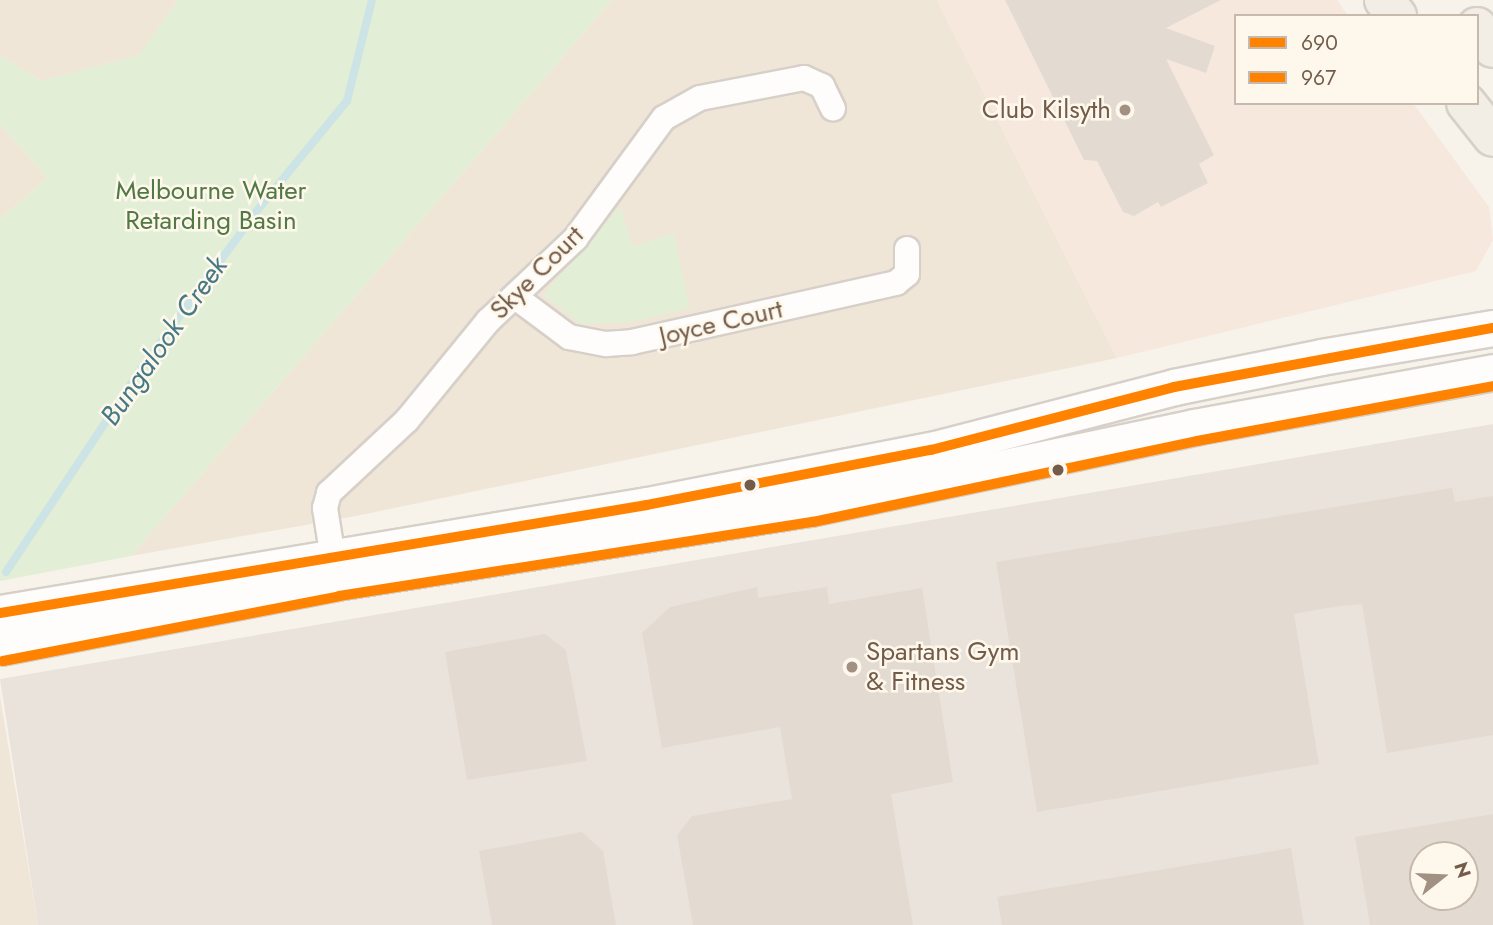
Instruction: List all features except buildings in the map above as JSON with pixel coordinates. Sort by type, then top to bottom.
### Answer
[{"type":"main road","points":[[1479,30],[1493,48]]},
{"type":"main road","points":[[1468,105],[1493,137]]},
{"type":"main road","points":[[0,647],[335,569],[931,450],[1174,387],[1480,331],[1493,305]]},
{"type":"main road","points":[[0,613],[810,508],[1194,427],[1493,372]]},
{"type":"street","name":"Skye Court","points":[[335,569],[325,508],[329,493],[407,419],[488,321],[517,299],[575,239],[636,151],[680,107],[725,91],[804,78],[822,86],[833,109]]},
{"type":"street","name":"Joyce Court","points":[[517,299],[569,337],[606,344],[657,338],[896,284],[904,279],[908,254]]},
{"type":"shaded area","points":[[0,0],[178,0],[140,55],[41,81],[0,55]]},
{"type":"shaded area","points":[[612,0],[937,0],[1117,358],[356,516],[131,556]]},
{"type":"shaded area","points":[[937,0],[1337,0],[1347,14],[1234,14],[1234,105],[1414,105],[1489,207],[1493,240],[1476,271],[1117,358]]},
{"type":"shaded area","points":[[0,124],[47,178],[0,219]]},
{"type":"shaded area","points":[[1493,424],[1493,925],[38,925],[0,679]]},
{"type":"shaded area","points":[[0,696],[38,925],[0,925]]},
{"type":"green space","name":"Melbourne Water Retarding Basin","points":[[178,0],[612,0],[131,556],[0,581],[0,219],[47,178],[0,124],[0,55],[41,81],[139,55]]},
{"type":"green space","points":[[620,206],[633,246],[674,233],[690,308],[632,322],[581,324],[543,295]]},
{"type":"waterway","name":"Bungalook Creek","points":[[6,572],[143,366],[259,208],[347,101],[372,0]]},
{"type":"transit line","name":"690","points":[[0,613],[647,505],[931,450],[1174,387],[1493,328]]},
{"type":"transit line","name":"967","points":[[3,661],[339,596],[813,522],[1197,441],[1493,386]]},
{"type":"place","name":"Club Kilsyth","points":[[1125,110]]},
{"type":"place","name":"Spartans Gym & Fitness","points":[[852,667]]}]
